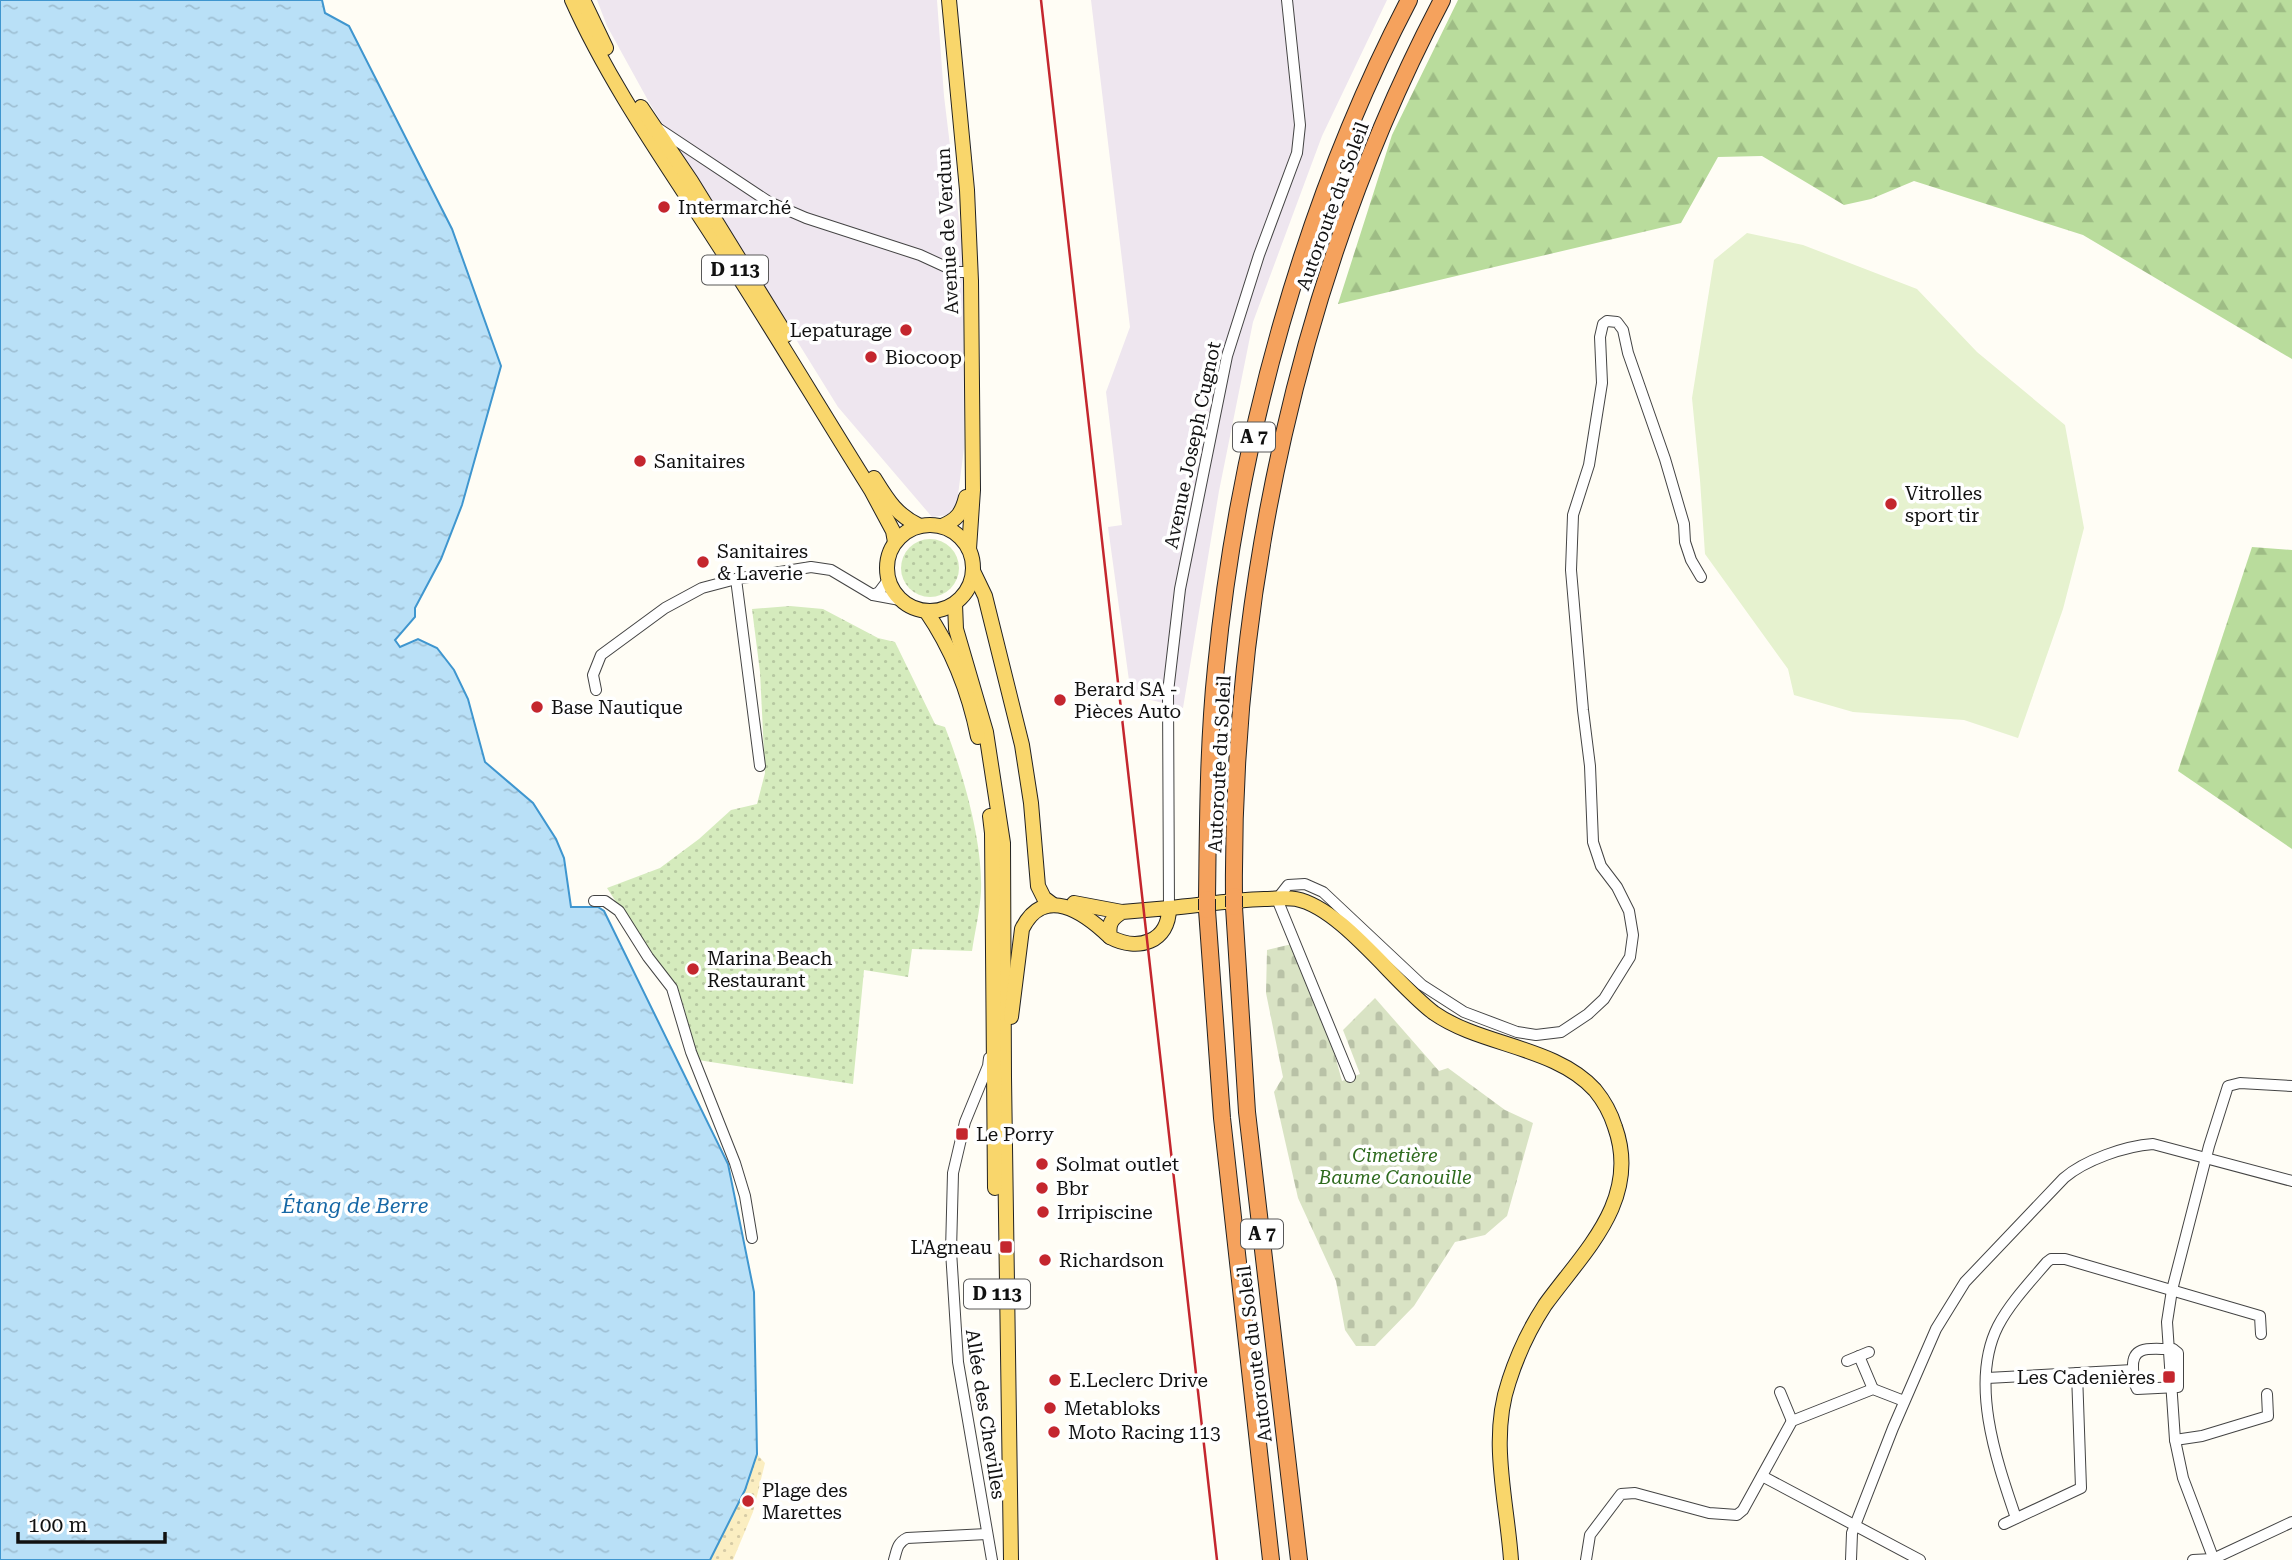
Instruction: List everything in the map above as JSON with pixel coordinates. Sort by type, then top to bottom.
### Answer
[{"type":"highway","name":"Autoroute du Soleil","points":[[1272,1560],[1222,1118],[1207,904],[1208,782],[1216,666],[1236,520],[1268,374],[1304,253],[1346,136],[1409,0]]},
{"type":"highway","name":"Autoroute du Soleil","points":[[1298,1560],[1247,1112],[1234,902],[1238,743],[1269,500],[1296,385],[1326,279],[1370,156],[1416,49],[1442,0]]},
{"type":"main road","name":"D 113","points":[[572,0],[619,89],[871,490],[895,542]]},
{"type":"main road","name":"D 113","points":[[583,0],[623,80],[698,192],[890,504],[905,520],[920,526]]},
{"type":"main road","name":"Avenue de Verdun","points":[[948,0],[967,190],[971,272],[972,461]]},
{"type":"main road","points":[[972,461],[969,550],[973,571],[985,596],[1022,746],[1040,892],[1052,904],[1084,915],[1110,937],[1133,944],[1156,940],[1169,919],[1170,908]]},
{"type":"main road","points":[[972,461],[967,495],[957,519],[942,526],[920,526],[902,535],[895,542],[886,566],[888,579],[900,600],[912,608],[926,611],[955,604],[966,592],[973,571]]},
{"type":"main road","points":[[942,526],[962,539],[969,550]]},
{"type":"main road","points":[[966,592],[985,596]]},
{"type":"main road","name":"D 113","points":[[955,604],[956,629],[986,732],[1003,843],[1011,1560]]},
{"type":"main road","name":"D 113","points":[[926,611],[942,635],[957,667],[977,733],[992,833],[1002,1560]]},
{"type":"main road","points":[[1037,877],[1048,892],[1058,897],[1084,906],[1122,912],[1277,899],[1296,899],[1313,905],[1333,917],[1424,1005],[1442,1018],[1574,1072],[1595,1090],[1610,1113],[1620,1140],[1622,1171],[1615,1202],[1601,1231],[1544,1308],[1508,1383],[1499,1427],[1511,1560]]},
{"type":"main road","points":[[1004,1077],[1022,929],[1036,909],[1052,904]]},
{"type":"main road","points":[[1110,937],[1110,923],[1122,912]]},
{"type":"street","name":"Avenue Joseph Cugnot","points":[[1170,908],[1168,692],[1180,589],[1227,356],[1259,255],[1297,153],[1300,125],[1287,0]]},
{"type":"street","points":[[653,124],[769,202],[806,218],[920,255],[957,272],[971,272]]},
{"type":"street","points":[[1350,1077],[1277,899],[1288,885],[1305,884],[1323,892],[1422,985],[1464,1012],[1517,1032],[1549,1035],[1561,1032],[1588,1014],[1604,999],[1630,957],[1633,934],[1629,911],[1617,887],[1601,866],[1593,842],[1590,766],[1571,570],[1573,515],[1589,465],[1602,383],[1600,337],[1603,324],[1607,321],[1616,322],[1623,330],[1628,353],[1665,459],[1684,524],[1685,542],[1691,561],[1701,577]]},
{"type":"street","points":[[596,690],[593,675],[601,655],[665,608],[702,588],[736,579],[811,567],[831,570],[873,595],[900,600]]},
{"type":"street","points":[[736,579],[760,766]]},
{"type":"street","points":[[873,595],[879,592],[888,579]]},
{"type":"street","points":[[594,901],[605,901],[619,911],[648,957],[672,988],[691,1052],[735,1163],[745,1196],[751,1238]]},
{"type":"street","name":"Allée des Chevilles","points":[[992,1560],[958,1362],[951,1251],[953,1173],[965,1122],[988,1066],[993,1027]]},
{"type":"street","points":[[2167,1349],[2167,1312],[2172,1290],[2206,1158],[2228,1086],[2240,1083],[2292,1086]]},
{"type":"street","points":[[1851,1560],[1850,1545],[1855,1526],[1904,1401],[1925,1351],[1960,1288],[1997,1246],[2070,1173],[2103,1157],[2142,1144],[2166,1146],[2292,1181]]},
{"type":"street","points":[[2017,1518],[1999,1469],[1990,1429],[1987,1378],[1991,1345],[2000,1323],[2051,1259],[2065,1259],[2264,1314],[2260,1334]]},
{"type":"street","points":[[2167,1349],[2176,1350],[2178,1353],[2178,1387],[2137,1389],[2133,1370],[2135,1353],[2141,1350],[2167,1349]]},
{"type":"street","points":[[1847,1361],[1864,1354],[1873,1389]]},
{"type":"street","points":[[1987,1378],[2133,1370]]},
{"type":"street","points":[[2004,1524],[2081,1488],[2077,1373]]},
{"type":"street","points":[[1586,1560],[1590,1535],[1621,1494],[1635,1493],[1709,1513],[1737,1515],[1743,1510],[1793,1421],[1873,1389],[1904,1401]]},
{"type":"street","points":[[2170,1389],[2175,1440],[2183,1478],[2214,1559]]},
{"type":"street","points":[[1780,1392],[1793,1421]]},
{"type":"street","points":[[2175,1440],[2203,1436],[2268,1416],[2267,1394]]},
{"type":"street","points":[[1762,1476],[1920,1560]]},
{"type":"street","points":[[2193,1560],[2214,1559],[2292,1522]]},
{"type":"street","points":[[894,1560],[897,1547],[907,1538],[987,1534]]},
{"type":"shaded area","points":[[597,0],[937,0],[944,96],[963,253],[964,448],[957,503],[947,515],[932,517],[838,407],[650,104],[607,26]]},
{"type":"shaded area","points":[[1091,0],[1387,0],[1322,136],[1253,322],[1219,491],[1183,708],[1131,695],[1108,527],[1122,525],[1106,392],[1130,327]]},
{"type":"green space","points":[[1458,0],[2292,0],[2292,359],[2083,235],[1914,181],[1871,199],[1844,205],[1762,156],[1718,157],[1681,223],[1338,304],[1392,135]]},
{"type":"green space","name":"Vitrolles sport tir","points":[[1747,233],[1803,245],[1917,289],[1977,352],[2065,425],[2084,528],[2063,609],[2018,738],[1964,720],[1853,712],[1794,695],[1788,669],[1705,554],[1692,398],[1714,260]]},
{"type":"green space","points":[[924,539],[936,539],[951,547],[959,562],[959,574],[951,589],[936,597],[924,597],[909,589],[901,574],[901,562],[909,547]]},
{"type":"green space","points":[[2252,547],[2292,550],[2292,849],[2178,771]]},
{"type":"green space","points":[[790,606],[823,609],[878,638],[895,642],[935,724],[945,727],[965,786],[979,851],[981,891],[972,951],[912,949],[908,977],[864,970],[853,1084],[698,1060],[683,1004],[607,888],[660,868],[699,839],[731,810],[757,804],[765,773],[760,672],[752,609]]},
{"type":"green space","name":"Cimetière Baume Canouille","points":[[1292,944],[1334,1052],[1342,1081],[1360,1074],[1343,1030],[1375,998],[1439,1071],[1448,1068],[1505,1110],[1533,1123],[1507,1216],[1485,1235],[1455,1242],[1414,1306],[1375,1346],[1356,1346],[1345,1330],[1336,1281],[1298,1198],[1274,1092],[1283,1077],[1266,993],[1267,950]]},
{"type":"sand","name":"Plage des Marettes","points":[[757,1454],[765,1463],[753,1512],[733,1560],[710,1560],[745,1490]]},
{"type":"water","name":"Étang de Berre","points":[[0,0],[322,0],[325,13],[349,26],[452,229],[501,366],[462,505],[441,559],[415,608],[415,617],[395,640],[400,647],[418,639],[437,648],[454,670],[468,699],[485,762],[533,803],[556,839],[564,858],[571,907],[598,907],[604,911],[728,1164],[754,1292],[757,1454],[745,1490],[710,1560],[0,1560]]},
{"type":"railway","points":[[1041,0],[1217,1560]]},
{"type":"place","name":"Intermarché","points":[[664,207]]},
{"type":"place","name":"Lepaturage","points":[[906,330]]},
{"type":"place","name":"Biocoop","points":[[871,357]]},
{"type":"place","name":"Sanitaires","points":[[640,461]]},
{"type":"place","name":"Vitrolles sport tir","points":[[1891,504]]},
{"type":"place","name":"Sanitaires & Laverie","points":[[703,562]]},
{"type":"place","name":"Berard SA - Pièces Auto","points":[[1060,700]]},
{"type":"place","name":"Base Nautique","points":[[537,707]]},
{"type":"place","name":"Marina Beach Restaurant","points":[[693,969]]},
{"type":"place","name":"Le Porry","points":[[962,1134]]},
{"type":"place","name":"Solmat outlet","points":[[1042,1164]]},
{"type":"place","name":"Bbr","points":[[1042,1188]]},
{"type":"place","name":"Irripiscine","points":[[1043,1212]]},
{"type":"place","name":"L'Agneau","points":[[1006,1247]]},
{"type":"place","name":"Richardson","points":[[1045,1260]]},
{"type":"place","name":"Les Cadenières","points":[[2169,1377]]},
{"type":"place","name":"E.Leclerc Drive","points":[[1055,1380]]},
{"type":"place","name":"Metabloks","points":[[1050,1408]]},
{"type":"place","name":"Moto Racing 113","points":[[1054,1432]]},
{"type":"place","name":"Plage des Marettes","points":[[748,1501]]}]
